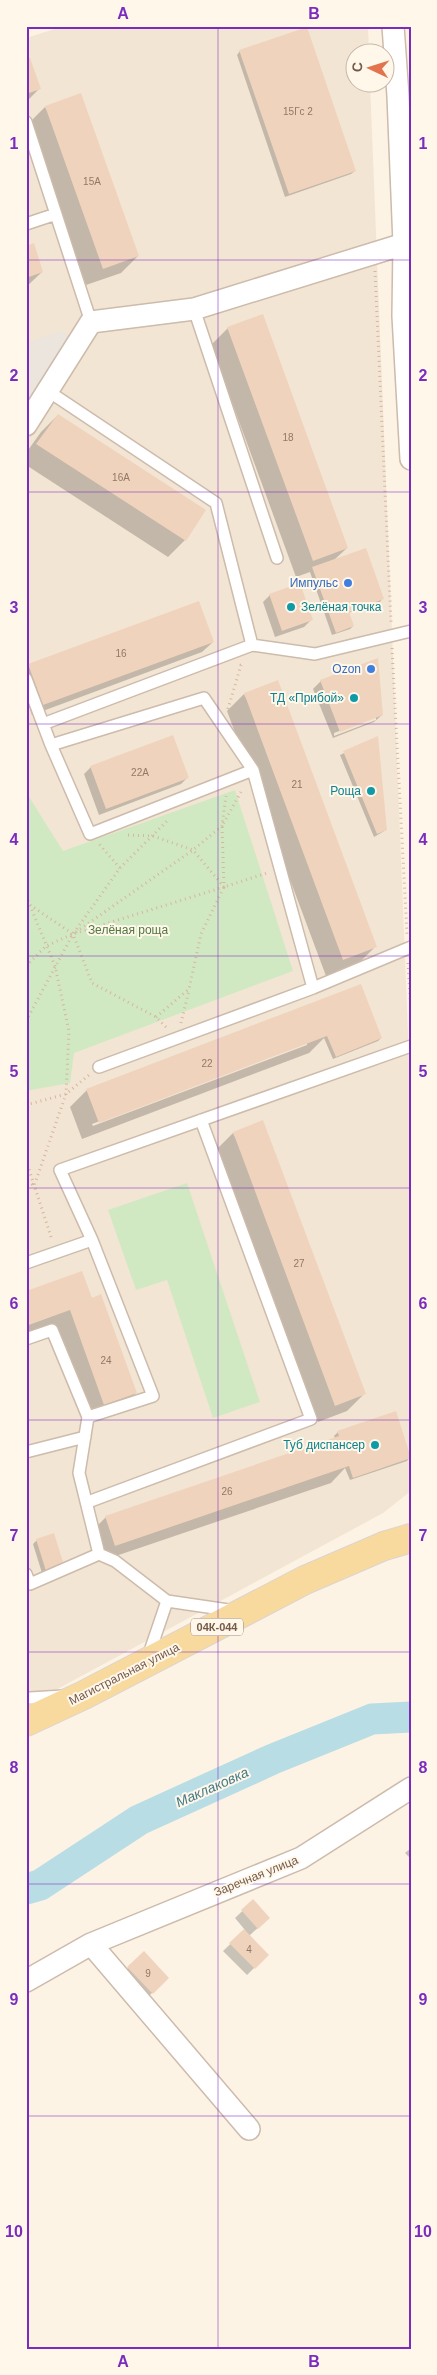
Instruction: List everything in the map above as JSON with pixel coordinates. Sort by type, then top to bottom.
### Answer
[{"type":"main road","name":"Магистральная улица","points":[[27,1703],[84,1695],[306,1580],[384,1546],[411,1538]]},
{"type":"street","points":[[393,26],[404,95],[404,244],[411,459]]},
{"type":"street","points":[[26,425],[91,322],[194,308],[404,244]]},
{"type":"street","name":"Заречная улица","points":[[26,1981],[91,1944],[301,1858],[411,1788]]},
{"type":"street","points":[[91,1944],[249,2129]]},
{"type":"lane","points":[[26,122],[91,322]]},
{"type":"lane","points":[[26,224],[56,214]]},
{"type":"lane","points":[[194,308],[277,558]]},
{"type":"lane","points":[[48,390],[216,503],[252,645]]},
{"type":"lane","points":[[43,724],[252,645],[314,654],[411,631]]},
{"type":"lane","points":[[26,679],[50,745],[90,834],[254,770]]},
{"type":"lane","points":[[50,745],[204,698],[254,770],[313,988]]},
{"type":"lane","points":[[99,1067],[313,988],[411,947]]},
{"type":"lane","points":[[88,1416],[153,1396],[92,1240],[60,1170],[411,1046]]},
{"type":"lane","points":[[88,1502],[311,1419],[200,1120]]},
{"type":"lane","points":[[26,1263],[92,1240]]},
{"type":"lane","points":[[26,1339],[52,1330],[88,1416],[79,1473],[88,1502],[99,1554]]},
{"type":"lane","points":[[26,1452],[85,1437]]},
{"type":"lane","points":[[26,1574],[30,1584],[99,1554],[115,1561],[168,1601],[246,1612]]},
{"type":"lane","points":[[146,1663],[168,1601]]},
{"type":"path","points":[[224,727],[241,665],[249,663]]},
{"type":"path","points":[[73,934],[193,850],[222,826],[254,770]]},
{"type":"path","points":[[177,1038],[201,934],[224,888],[222,826],[228,780]]},
{"type":"path","points":[[26,1021],[73,934],[120,868],[192,794]]},
{"type":"path","points":[[90,834],[120,868]]},
{"type":"path","points":[[126,835],[153,836],[193,850],[224,888]]},
{"type":"path","points":[[26,966],[46,946],[73,934],[280,869]]},
{"type":"path","points":[[26,896],[55,966],[68,1030],[66,1094],[34,1186]]},
{"type":"path","points":[[28,904],[73,934],[92,983],[156,1016],[177,1038]]},
{"type":"path","points":[[156,1016],[189,990]]},
{"type":"path","points":[[26,1106],[66,1094],[99,1067]]},
{"type":"path","points":[[26,1160],[56,1252]]},
{"type":"path","points":[[26,1179],[34,1186]]},
{"type":"shaded area","points":[[64,26],[368,26],[369,42],[344,42],[344,92],[370,92],[411,1108],[411,1491],[383,1513],[26,1706],[26,38]]},
{"type":"shaded area","points":[[62,331],[80,343],[26,427],[26,343]]},
{"type":"green space","name":"Зелёная роща","points":[[235,790],[293,971],[74,1053],[70,1083],[26,1091],[26,792],[63,851]]},
{"type":"green space","points":[[187,1183],[260,1402],[213,1418],[167,1280],[136,1290],[108,1210]]},
{"type":"building","points":[[307,27],[356,171],[289,194],[239,50]]},
{"type":"building","points":[[30,58],[41,89],[26,94],[26,59]]},
{"type":"building","points":[[81,93],[139,256],[103,269],[45,106]]},
{"type":"building","points":[[34,243],[43,272],[26,278],[26,246]]},
{"type":"building","points":[[263,314],[348,548],[313,561],[227,327]]},
{"type":"building","points":[[58,414],[206,510],[186,541],[36,444]]},
{"type":"building","name":"Импульс","points":[[366,548],[384,599],[349,612],[354,626],[336,633],[312,567]]},
{"type":"building","name":"Зелёная точка","points":[[300,583],[313,620],[282,631],[269,594]]},
{"type":"building","points":[[199,601],[214,642],[43,705],[28,664]]},
{"type":"building","name":"ТД «Прибой»","points":[[378,658],[383,715],[340,732],[320,680]]},
{"type":"building","points":[[278,680],[377,947],[343,960],[244,693]]},
{"type":"building","points":[[173,735],[189,778],[106,809],[90,766]]},
{"type":"building","name":"Роща","points":[[378,736],[387,830],[377,834],[343,751]]},
{"type":"building","points":[[361,984],[382,1038],[336,1057],[327,1036],[99,1123],[86,1089]]},
{"type":"building","points":[[263,1120],[366,1394],[335,1406],[233,1132]]},
{"type":"building","points":[[82,1271],[92,1298],[101,1294],[137,1393],[104,1405],[70,1310],[26,1326],[26,1291]]},
{"type":"building","points":[[396,1411],[411,1458],[353,1478],[349,1466],[115,1546],[105,1516],[339,1436],[337,1431]]},
{"type":"building","points":[[54,1533],[64,1565],[46,1571],[36,1539]]},
{"type":"building","points":[[253,1899],[270,1918],[258,1929],[241,1910]]},
{"type":"building","points":[[244,1929],[269,1955],[255,1969],[229,1943]]},
{"type":"building","points":[[144,1951],[169,1978],[153,1994],[127,1967]]},
{"type":"waterway","name":"Маклаковка","points":[[26,1889],[40,1885],[139,1820],[273,1759],[372,1719],[411,1717]]},
{"type":"place","name":"Импульс","points":[[348,583]]},
{"type":"place","name":"Зелёная точка","points":[[291,607]]},
{"type":"place","name":"Ozon","points":[[371,669]]},
{"type":"place","name":"ТД «Прибой»","points":[[354,698]]},
{"type":"place","name":"Роща","points":[[371,791]]},
{"type":"place","name":"Туб диспансер","points":[[375,1445]]}]
